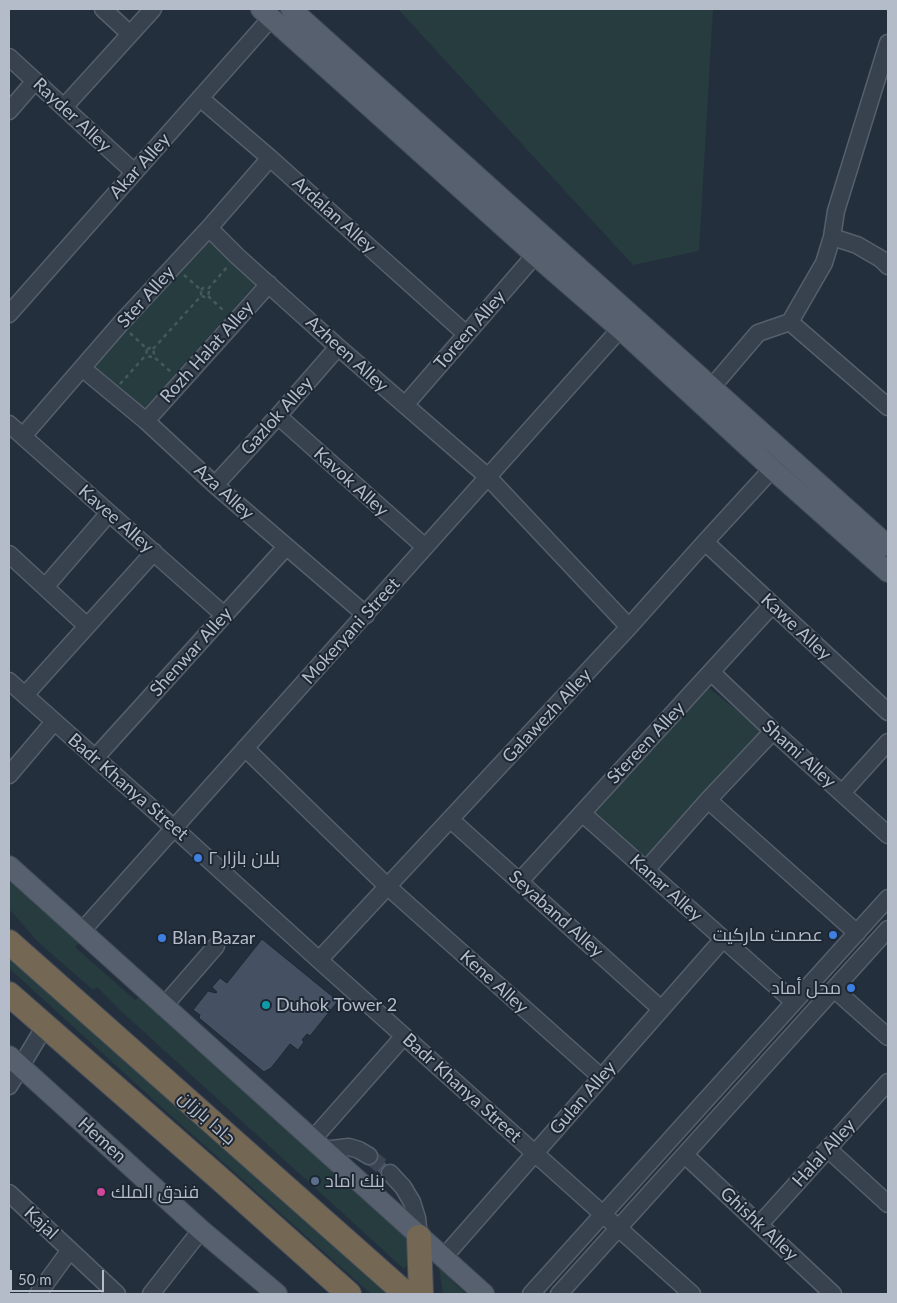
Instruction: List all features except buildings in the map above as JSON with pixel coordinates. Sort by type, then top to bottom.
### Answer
[{"type":"highway","name":"جادا بارزان","points":[[9,942],[406,1294]]},
{"type":"highway","name":"جادا بارزان","points":[[9,994],[349,1294]]},
{"type":"highway","points":[[419,1237],[421,1294]]},
{"type":"main road","points":[[295,10],[888,546]]},
{"type":"main road","points":[[266,13],[620,329],[772,469],[888,572]]},
{"type":"main road","points":[[9,866],[163,1007],[484,1294]]},
{"type":"main road","name":"Hemen","points":[[15,1062],[201,1230],[278,1294]]},
{"type":"street","points":[[103,9],[130,34]]},
{"type":"street","points":[[64,107],[153,9]]},
{"type":"street","name":"Akar Alley","points":[[11,306],[200,98],[266,13]]},
{"type":"street","points":[[712,387],[758,333],[790,322],[824,263],[832,237],[836,211],[888,43]]},
{"type":"street","name":"Rayder Alley","points":[[9,57],[134,172]]},
{"type":"street","points":[[9,111],[35,81]]},
{"type":"street","name":"Ardalan Alley","points":[[200,98],[270,158],[466,334]]},
{"type":"street","name":"Ster Alley","points":[[22,436],[270,158]]},
{"type":"street","name":"Azheen Alley","points":[[209,228],[237,256],[338,347],[488,477],[629,628]]},
{"type":"street","points":[[832,237],[857,245],[881,259],[888,266]]},
{"type":"street","name":"Toreen Alley","points":[[404,405],[535,255]]},
{"type":"street","name":"Rozh Halat Alley","points":[[146,421],[269,284]]},
{"type":"street","points":[[790,322],[888,408]]},
{"type":"street","name":"Mokeryani Street","points":[[81,932],[620,329]]},
{"type":"street","name":"Gazlok Alley","points":[[215,484],[338,347]]},
{"type":"street","name":"Aza Alley","points":[[82,368],[146,421],[286,547],[366,615]]},
{"type":"street","name":"Kavok Alley","points":[[278,416],[425,547]]},
{"type":"street","name":"Kavee Alley","points":[[9,424],[224,615]]},
{"type":"street","name":"Galawezh Alley","points":[[319,960],[629,628],[704,542],[772,469]]},
{"type":"street","points":[[45,588],[109,513]]},
{"type":"street","name":"Kawe Alley","points":[[704,542],[888,712]]},
{"type":"street","name":"Shenwar Alley","points":[[95,758],[286,547]]},
{"type":"street","points":[[25,695],[154,552]]},
{"type":"street","points":[[9,554],[87,626]]},
{"type":"street","name":"Stereen Alley","points":[[520,881],[772,605]]},
{"type":"street","name":"Shami Alley","points":[[711,672],[888,835]]},
{"type":"street","name":"Badr Khanya Street","points":[[9,681],[619,1229]]},
{"type":"street","points":[[9,775],[54,722]]},
{"type":"street","points":[[646,870],[773,731]]},
{"type":"street","points":[[842,793],[888,742]]},
{"type":"street","name":"Kene Alley","points":[[245,748],[387,886],[601,1077]]},
{"type":"street","points":[[708,800],[857,933]]},
{"type":"street","name":"Kanar Alley","points":[[582,813],[794,1002]]},
{"type":"street","name":"Seyaband Alley","points":[[451,820],[661,1009]]},
{"type":"street","points":[[531,1294],[888,898]]},
{"type":"street","points":[[559,1294],[888,929]]},
{"type":"street","name":"Gulan Alley","points":[[443,1258],[723,939]]},
{"type":"street","points":[[163,1007],[216,946]]},
{"type":"street","points":[[834,989],[888,1037]]},
{"type":"street","points":[[9,1086],[15,1062],[45,1026]]},
{"type":"street","points":[[318,1145],[404,1036]]},
{"type":"street","name":"Halal Alley","points":[[760,1224],[888,1082]]},
{"type":"street","points":[[318,1145],[349,1147],[370,1156]]},
{"type":"street","points":[[828,1148],[888,1204]]},
{"type":"street","name":"Ghishk Alley","points":[[685,1155],[833,1294]]},
{"type":"street","points":[[390,1173],[403,1187],[412,1202],[417,1218],[419,1237]]},
{"type":"street","name":"Kajal","points":[[9,1193],[117,1294]]},
{"type":"street","points":[[619,1229],[692,1294]]},
{"type":"street","points":[[151,1294],[201,1230]]},
{"type":"street","points":[[38,1294],[70,1250]]},
{"type":"path","points":[[208,296],[208,289],[237,256]]},
{"type":"path","points":[[153,356],[153,349],[201,296],[201,290],[178,270]]},
{"type":"path","points":[[201,290],[203,288],[208,289]]},
{"type":"path","points":[[201,296],[208,296],[236,322]]},
{"type":"path","points":[[119,384],[146,356],[146,349],[121,323]]},
{"type":"path","points":[[146,349],[153,349]]},
{"type":"path","points":[[146,356],[153,356],[181,381]]},
{"type":"green space","points":[[398,9],[713,9],[699,251],[633,265]]},
{"type":"green space","points":[[208,233],[259,280],[143,410],[92,366]]},
{"type":"green space","points":[[707,687],[767,733],[646,866],[589,814]]},
{"type":"green space","points":[[9,875],[82,940],[75,947],[135,1000],[143,993],[407,1236],[408,1263],[404,1269],[97,987],[93,990],[38,942],[9,909]]},
{"type":"green space","points":[[9,952],[389,1294],[371,1294],[167,1112],[9,968]]},
{"type":"green space","points":[[439,1267],[452,1273],[450,1277],[452,1281],[466,1294],[443,1294]]},
{"type":"tunnel","points":[[369,1156],[390,1173]]},
{"type":"place","name":"بلان بازار ٢","points":[[198,858]]},
{"type":"place","name":"عصمت ماركيت","points":[[833,935]]},
{"type":"place","name":"Blan Bazar","points":[[162,938]]},
{"type":"place","name":"محل أماد","points":[[851,988]]},
{"type":"place","name":"Duhok Tower 2","points":[[266,1005]]},
{"type":"place","name":"بنك اماد","points":[[315,1181]]},
{"type":"place","name":"فندق الملك","points":[[101,1192]]}]
